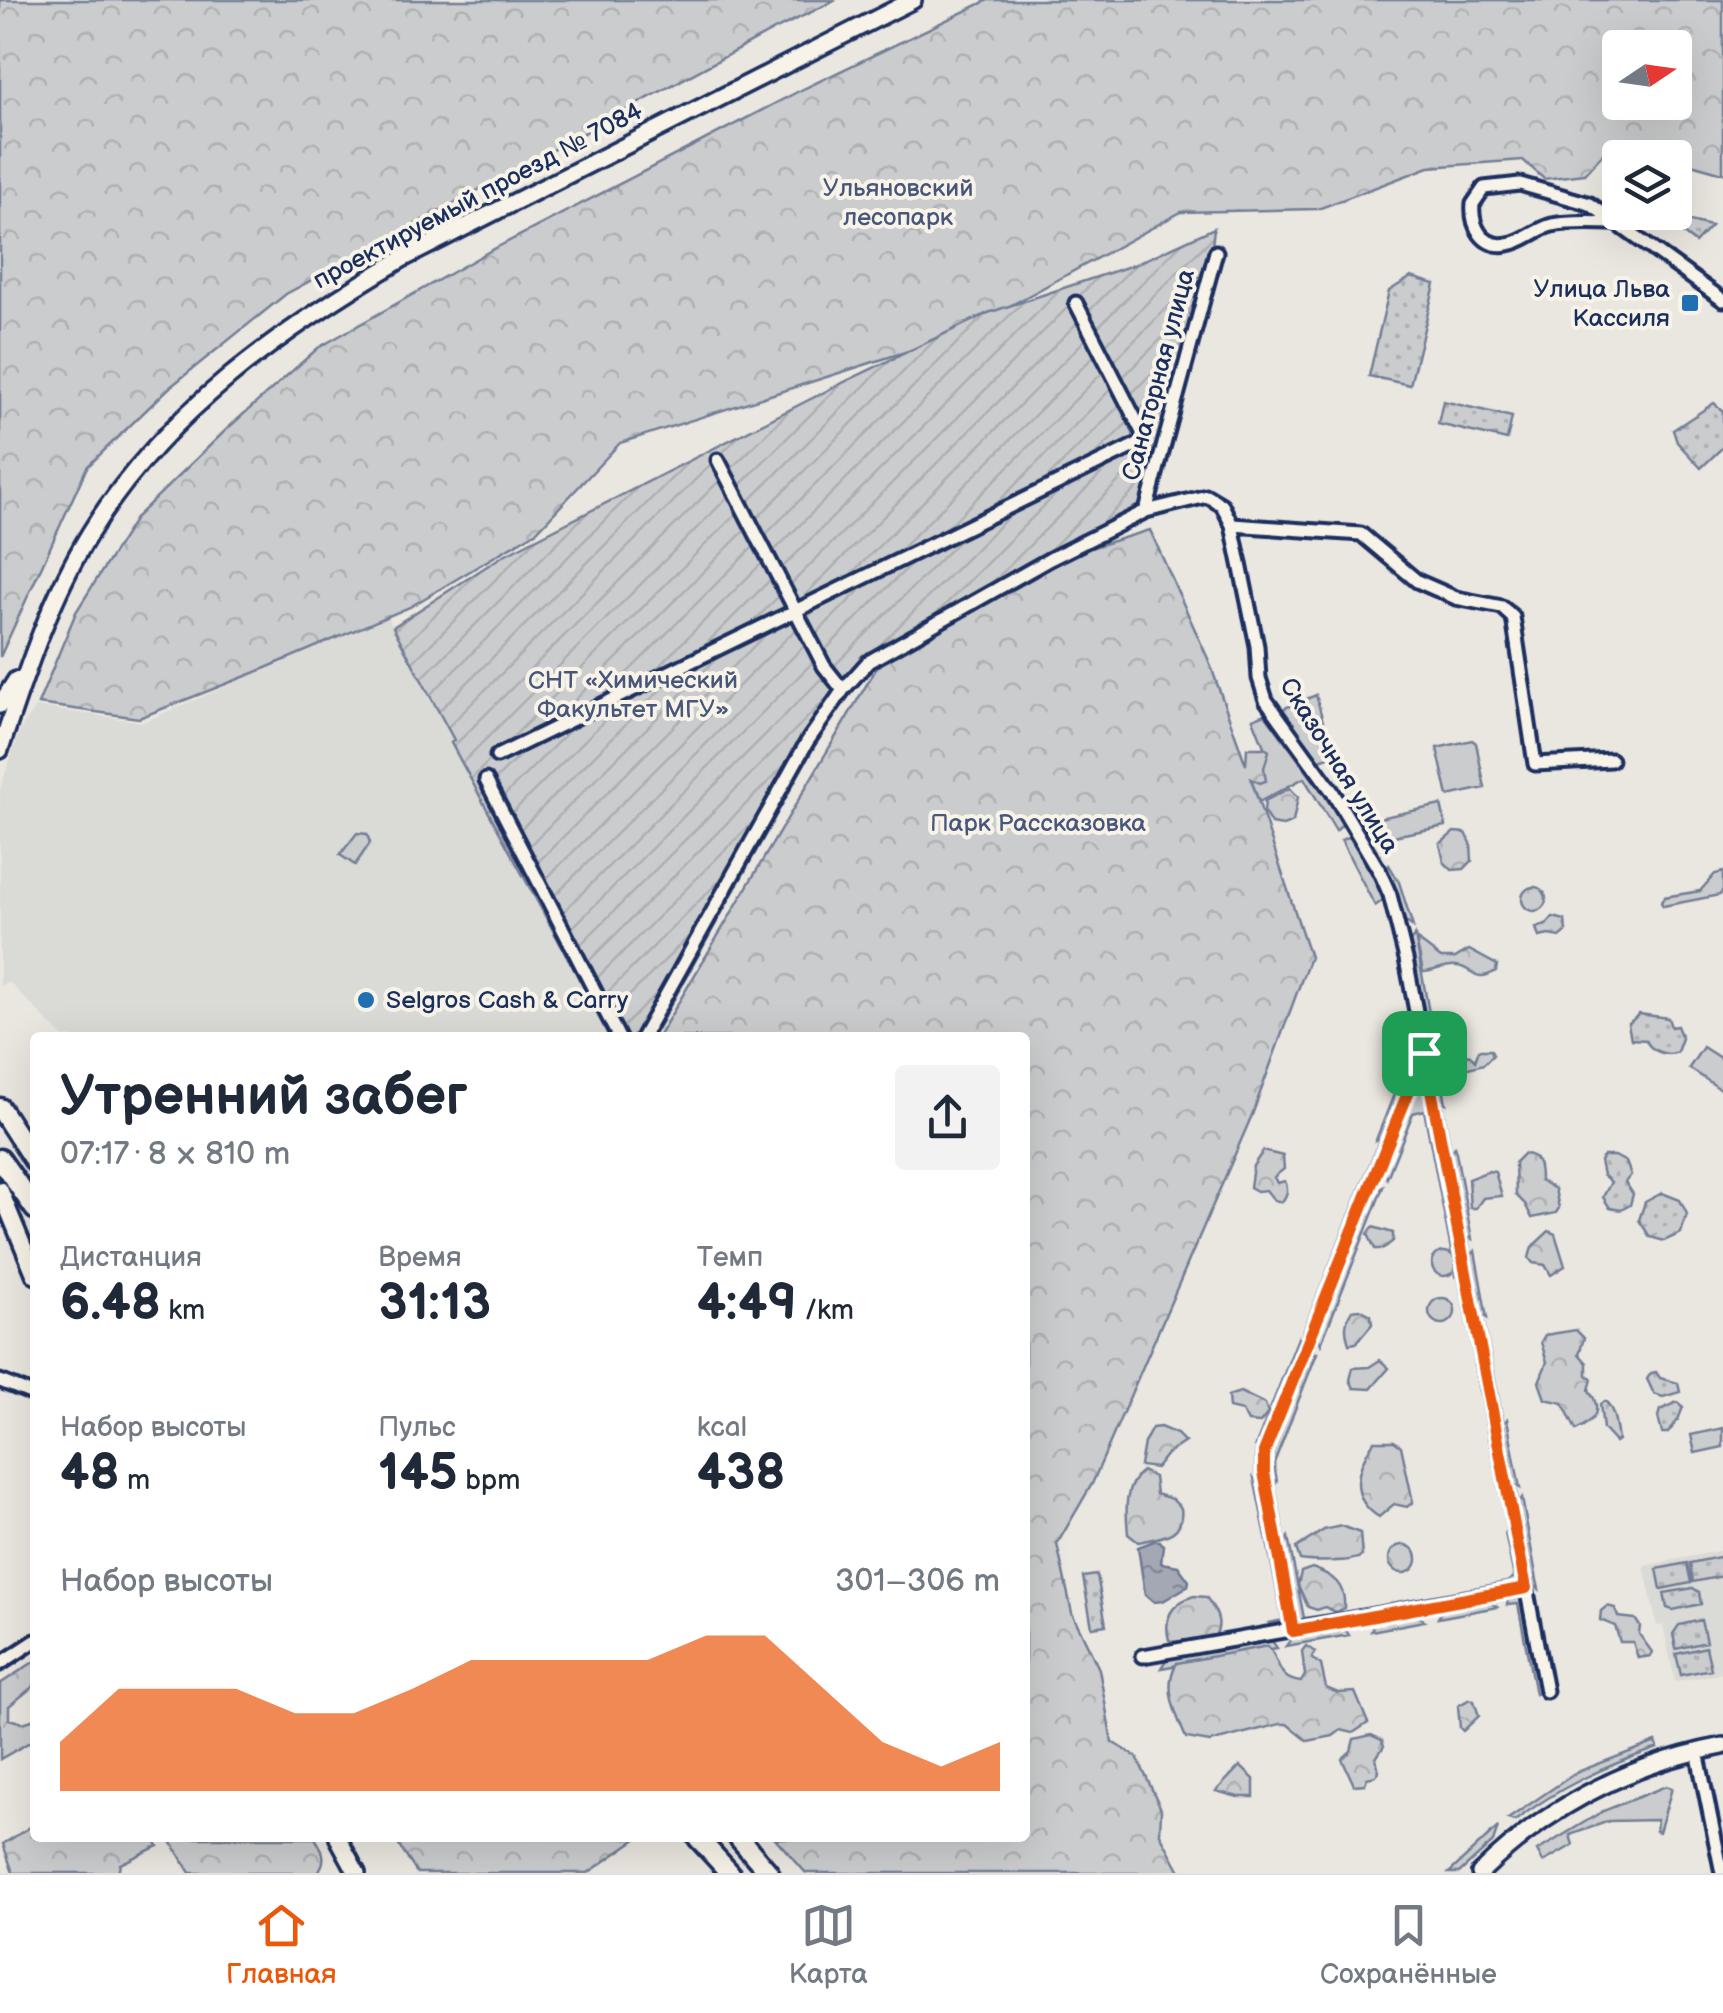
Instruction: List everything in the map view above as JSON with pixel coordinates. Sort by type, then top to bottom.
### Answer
[{"type":"main road","points":[[0,1108],[30,1154]]},
{"type":"main road","points":[[0,1159],[30,1202]]},
{"type":"main road","points":[[702,1842],[730,1873]]},
{"type":"main road","points":[[742,1842],[769,1873]]},
{"type":"street","name":"проектируемый проезд № 7084","points":[[0,750],[52,605],[91,532],[134,472],[192,410],[254,357],[325,305],[402,260],[913,0]]},
{"type":"street","points":[[1520,184],[1590,204],[1616,223],[1556,224],[1519,241],[1499,245],[1475,227],[1473,204],[1492,185],[1520,184]]},
{"type":"street","points":[[1626,230],[1723,300]]},
{"type":"street","name":"Санаторная улица","points":[[1146,511],[1216,252]]},
{"type":"street","points":[[498,756],[1142,442],[1142,432],[1076,303]]},
{"type":"street","points":[[718,460],[824,666],[843,690]]},
{"type":"street","points":[[645,1032],[807,742],[868,662],[1050,560],[1146,511],[1187,498],[1207,496],[1222,504],[1232,525],[1361,534],[1417,581],[1456,598],[1502,607],[1513,617],[1535,764],[1611,760]]},
{"type":"street","name":"Сказочная улица","points":[[1232,525],[1266,700],[1332,791],[1386,883],[1406,958],[1546,1691]]},
{"type":"street","name":"проектируемый проезд № 7084","points":[[0,706],[30,660]]},
{"type":"street","points":[[486,780],[616,1032]]},
{"type":"street","points":[[1293,1631],[1264,1472],[1264,1452],[1424,1053]]},
{"type":"street","points":[[0,1190],[30,1263]]},
{"type":"street","points":[[0,1380],[30,1393]]},
{"type":"street","points":[[1143,1656],[1526,1588]]},
{"type":"street","points":[[0,1664],[30,1644]]},
{"type":"street","points":[[1480,1873],[1530,1829],[1587,1793],[1648,1766],[1723,1746]]},
{"type":"street","points":[[1698,1751],[1722,1873]]},
{"type":"street","points":[[340,1842],[357,1873]]},
{"type":"shaded area","points":[[388,618],[608,1032],[58,1032],[9,982],[0,986],[0,789],[20,730],[35,707],[143,722]]},
{"type":"shaded area","points":[[1723,1550],[1723,1673],[1675,1682],[1663,1625],[1657,1626],[1644,1566]]},
{"type":"green space","points":[[0,0],[836,0],[286,294],[169,388],[87,467],[0,657]]},
{"type":"green space","name":"Ульяновский лесопарк","points":[[988,0],[1723,0],[1723,173],[1692,164],[1692,140],[1602,140],[1602,155],[1584,174],[1544,179],[1523,160],[1429,167],[1318,209],[1181,212],[955,336],[620,443],[537,531],[410,607],[139,718],[38,704],[76,612],[136,517],[318,348],[488,252],[805,88]]},
{"type":"green space","points":[[1692,222],[1711,226],[1695,243],[1678,230],[1692,230]]},
{"type":"green space","name":"СНТ «Химический Факультет МГУ»","points":[[1214,228],[1211,256],[1141,507],[991,587],[860,664],[656,1032],[608,1032],[451,743],[454,740],[393,627],[504,555],[840,384],[988,313],[1136,264]]},
{"type":"green space","points":[[1411,277],[1435,284],[1410,385],[1369,376],[1389,291]]},
{"type":"green space","points":[[1443,401],[1512,417],[1507,440],[1438,424]]},
{"type":"green space","points":[[1714,403],[1723,411],[1723,447],[1701,468],[1677,442],[1673,430]]},
{"type":"green space","name":"Парк Рассказовка","points":[[1150,530],[1209,661],[1246,765],[1247,748],[1269,751],[1264,768],[1266,781],[1251,779],[1310,957],[1252,1115],[1092,1484],[1057,1544],[1072,1613],[1099,1669],[1112,1742],[1137,1757],[1161,1809],[1160,1834],[1181,1873],[806,1873],[779,1842],[1030,1842],[1030,1032],[661,1032],[880,662],[1090,548]]},
{"type":"green space","points":[[1316,695],[1332,756],[1317,761],[1280,710]]},
{"type":"green space","points":[[1265,714],[1341,818],[1342,825],[1336,831],[1304,778],[1259,802],[1246,765],[1267,754],[1253,719]]},
{"type":"green space","points":[[1472,740],[1476,743],[1485,788],[1448,796],[1437,748]]},
{"type":"green space","points":[[1290,788],[1298,797],[1293,822],[1283,826],[1271,824],[1264,812],[1265,801]]},
{"type":"green space","points":[[1441,805],[1446,826],[1372,840],[1360,822]]},
{"type":"green space","points":[[1454,832],[1466,833],[1471,843],[1472,861],[1464,869],[1452,870],[1444,862],[1440,844]]},
{"type":"green space","points":[[357,833],[367,834],[370,843],[355,865],[340,855]]},
{"type":"green space","points":[[1341,840],[1354,840],[1383,895],[1375,906]]},
{"type":"green space","points":[[1389,865],[1399,882],[1413,927],[1405,921],[1385,869]]},
{"type":"green space","points":[[1723,872],[1720,895],[1663,906],[1664,897],[1700,891],[1715,874]]},
{"type":"green space","points":[[1534,887],[1546,899],[1534,911],[1522,899]]},
{"type":"green space","points":[[1553,917],[1565,920],[1566,932],[1560,937],[1539,937],[1536,928]]},
{"type":"green space","points":[[1415,935],[1431,1024],[1423,1017],[1409,943]]},
{"type":"green space","points":[[1416,939],[1441,958],[1455,958],[1469,950],[1497,965],[1496,971],[1478,976],[1453,966],[1423,972]]},
{"type":"green space","points":[[1639,1014],[1668,1018],[1671,1027],[1677,1026],[1682,1038],[1677,1052],[1664,1053],[1646,1040],[1631,1039],[1628,1024]]},
{"type":"green space","points":[[1407,1018],[1411,1020],[1416,1049],[1382,1138],[1376,1140],[1413,1046]]},
{"type":"green space","points":[[1434,1038],[1446,1103],[1439,1099],[1428,1046]]},
{"type":"green space","points":[[1703,1047],[1723,1060],[1723,1091],[1689,1068]]},
{"type":"green space","points":[[1479,1050],[1491,1050],[1493,1055],[1484,1064],[1461,1070],[1452,1063],[1458,1053],[1470,1055],[1475,1061]]},
{"type":"green space","points":[[1420,1076],[1424,1078],[1461,1270],[1456,1276],[1424,1110],[1413,1113],[1387,1178],[1383,1172]]},
{"type":"green space","points":[[1455,1147],[1472,1239],[1465,1235],[1449,1154]]},
{"type":"green space","points":[[1263,1151],[1283,1156],[1284,1169],[1274,1177],[1277,1183],[1286,1184],[1282,1202],[1274,1200],[1266,1190],[1250,1187],[1253,1166]]},
{"type":"green space","points":[[1523,1154],[1535,1159],[1540,1180],[1555,1189],[1559,1208],[1556,1213],[1532,1218],[1516,1195],[1515,1162]]},
{"type":"green space","points":[[1604,1156],[1626,1162],[1631,1175],[1625,1182],[1633,1194],[1630,1205],[1621,1210],[1610,1208],[1603,1197],[1611,1182],[1603,1175],[1600,1161]]},
{"type":"green space","points":[[1495,1172],[1502,1196],[1483,1198],[1476,1208],[1470,1208],[1468,1179]]},
{"type":"green space","points":[[1383,1187],[1321,1344],[1317,1334],[1373,1191]]},
{"type":"green space","points":[[1662,1193],[1680,1200],[1687,1214],[1681,1233],[1664,1241],[1650,1237],[1639,1220],[1645,1202]]},
{"type":"green space","points":[[1373,1227],[1393,1233],[1393,1241],[1383,1249],[1375,1249],[1368,1234]]},
{"type":"green space","points":[[1549,1231],[1555,1234],[1565,1266],[1551,1275],[1545,1265],[1529,1258],[1532,1247]]},
{"type":"green space","points":[[1475,1251],[1487,1318],[1480,1314],[1469,1258]]},
{"type":"green space","points":[[1444,1252],[1456,1264],[1444,1276],[1432,1264]]},
{"type":"green space","points":[[1442,1298],[1452,1301],[1452,1321],[1442,1324],[1432,1321],[1429,1311],[1432,1301]]},
{"type":"green space","points":[[1360,1309],[1371,1315],[1372,1324],[1356,1343],[1349,1344],[1348,1319],[1352,1310]]},
{"type":"green space","points":[[1576,1330],[1584,1338],[1579,1354],[1592,1379],[1589,1390],[1596,1409],[1593,1418],[1576,1430],[1563,1403],[1545,1399],[1539,1382],[1547,1362],[1541,1342],[1545,1335]]},
{"type":"green space","points":[[1298,1338],[1300,1345],[1262,1442],[1256,1445]]},
{"type":"green space","points":[[1311,1353],[1317,1353],[1274,1463],[1274,1483],[1268,1459]]},
{"type":"green space","points":[[1380,1360],[1389,1368],[1371,1389],[1354,1388],[1350,1380],[1353,1368],[1369,1367]]},
{"type":"green space","points":[[1656,1372],[1660,1378],[1678,1383],[1680,1392],[1663,1397],[1654,1394],[1647,1379]]},
{"type":"green space","points":[[1240,1392],[1265,1404],[1268,1413],[1260,1423],[1248,1422],[1242,1411],[1229,1408],[1228,1396]]},
{"type":"green space","points":[[1605,1401],[1614,1419],[1618,1440],[1615,1442],[1603,1429],[1600,1404]]},
{"type":"green space","points":[[1677,1402],[1683,1407],[1678,1420],[1668,1433],[1662,1433],[1660,1410]]},
{"type":"green space","points":[[1507,1419],[1520,1488],[1513,1484],[1501,1426]]},
{"type":"green space","points":[[1160,1427],[1185,1442],[1167,1454],[1156,1468],[1140,1466],[1144,1443],[1152,1428]]},
{"type":"green space","points":[[1723,1428],[1723,1447],[1695,1453],[1691,1435]]},
{"type":"green space","points":[[1374,1441],[1394,1441],[1401,1446],[1413,1502],[1407,1507],[1394,1504],[1379,1517],[1362,1500],[1358,1481]]},
{"type":"green space","points":[[1142,1471],[1154,1477],[1156,1494],[1172,1499],[1181,1508],[1181,1518],[1175,1531],[1138,1542],[1128,1534],[1127,1508],[1129,1492]]},
{"type":"green space","points":[[1254,1478],[1259,1483],[1286,1621],[1285,1625],[1274,1627],[1269,1623],[1283,1620]]},
{"type":"green space","points":[[1522,1498],[1539,1589],[1532,1584],[1517,1506]]},
{"type":"green space","points":[[1341,1526],[1360,1533],[1362,1556],[1341,1561],[1300,1560],[1296,1548],[1324,1530]]},
{"type":"green space","points":[[1505,1533],[1511,1535],[1519,1583],[1397,1606],[1392,1603],[1507,1582],[1514,1577]]},
{"type":"green space","points":[[1288,1537],[1304,1618],[1381,1607],[1300,1623],[1283,1544]]},
{"type":"green space","points":[[1403,1545],[1413,1549],[1417,1559],[1413,1569],[1403,1573],[1393,1569],[1389,1559],[1393,1549]]},
{"type":"green space","points":[[1719,1557],[1723,1560],[1723,1576],[1693,1582],[1690,1563]]},
{"type":"green space","points":[[1687,1563],[1691,1583],[1661,1589],[1657,1569]]},
{"type":"green space","points":[[1312,1568],[1337,1582],[1344,1608],[1336,1612],[1308,1607],[1298,1585],[1301,1572]]},
{"type":"green space","points":[[1097,1575],[1106,1625],[1092,1627],[1083,1577]]},
{"type":"green space","points":[[1693,1588],[1699,1592],[1701,1604],[1667,1608],[1664,1593]]},
{"type":"green space","points":[[1194,1596],[1206,1597],[1215,1610],[1219,1626],[1215,1636],[1169,1640],[1167,1624],[1171,1612]]},
{"type":"green space","points":[[1517,1596],[1524,1601],[1541,1692],[1535,1694],[1518,1604],[1507,1605],[1508,1598]]},
{"type":"green space","points":[[1489,1601],[1497,1607],[1438,1618],[1442,1610]]},
{"type":"green space","points":[[1607,1606],[1615,1608],[1618,1617],[1635,1619],[1640,1626],[1639,1634],[1652,1652],[1650,1656],[1638,1658],[1633,1642],[1620,1642],[1615,1626],[1600,1620],[1601,1611]]},
{"type":"green space","points":[[1416,1614],[1424,1621],[1371,1631],[1375,1622]]},
{"type":"green space","points":[[1701,1620],[1706,1642],[1676,1649],[1673,1634],[1679,1625]]},
{"type":"green space","points":[[1344,1628],[1349,1635],[1286,1646],[1292,1638]]},
{"type":"green space","points":[[1270,1638],[1277,1648],[1161,1668],[1167,1658]]},
{"type":"green space","points":[[1268,1646],[1283,1674],[1301,1682],[1305,1675],[1302,1651],[1306,1646],[1316,1652],[1312,1658],[1321,1665],[1326,1688],[1338,1693],[1355,1692],[1368,1723],[1353,1733],[1341,1730],[1333,1736],[1308,1741],[1287,1724],[1210,1742],[1186,1738],[1171,1691],[1177,1663]]},
{"type":"green space","points":[[1706,1647],[1711,1669],[1681,1675],[1676,1654]]},
{"type":"green space","points":[[30,1664],[30,1689],[9,1706],[9,1719],[30,1721],[30,1742],[0,1759],[0,1684]]},
{"type":"green space","points":[[1470,1699],[1479,1716],[1463,1731],[1458,1706]]},
{"type":"green space","points":[[1371,1735],[1382,1740],[1384,1746],[1376,1758],[1379,1771],[1367,1778],[1365,1784],[1354,1785],[1342,1759],[1351,1751],[1354,1739]]},
{"type":"green space","points":[[1656,1742],[1658,1748],[1583,1778],[1515,1821],[1508,1819],[1577,1772]]},
{"type":"green space","points":[[1240,1766],[1254,1779],[1254,1797],[1216,1791]]},
{"type":"green space","points":[[1666,1786],[1672,1788],[1659,1832],[1657,1820],[1609,1821],[1570,1835],[1573,1845],[1543,1862],[1537,1851],[1603,1811]]},
{"type":"green space","points":[[30,1827],[30,1842],[156,1842],[158,1846],[120,1864],[118,1873],[13,1873],[3,1844]]},
{"type":"green space","points":[[1498,1827],[1493,1842],[1459,1873],[1449,1873]]},
{"type":"green space","points":[[171,1842],[317,1842],[322,1851],[317,1873],[190,1873]]},
{"type":"green space","points":[[397,1842],[632,1842],[588,1873],[417,1873]]},
{"type":"water","points":[[1154,1541],[1163,1545],[1161,1563],[1178,1566],[1189,1581],[1188,1586],[1163,1601],[1154,1602],[1145,1594],[1138,1547]]},
{"type":"place","name":"Улица Льва Кассиля","points":[[1690,303]]},
{"type":"place","name":"Selgros Cash & Carry","points":[[366,1000]]},
{"type":"route","points":[[1424,1053],[1526,1588],[1293,1631],[1264,1472],[1264,1452],[1424,1053]]}]
